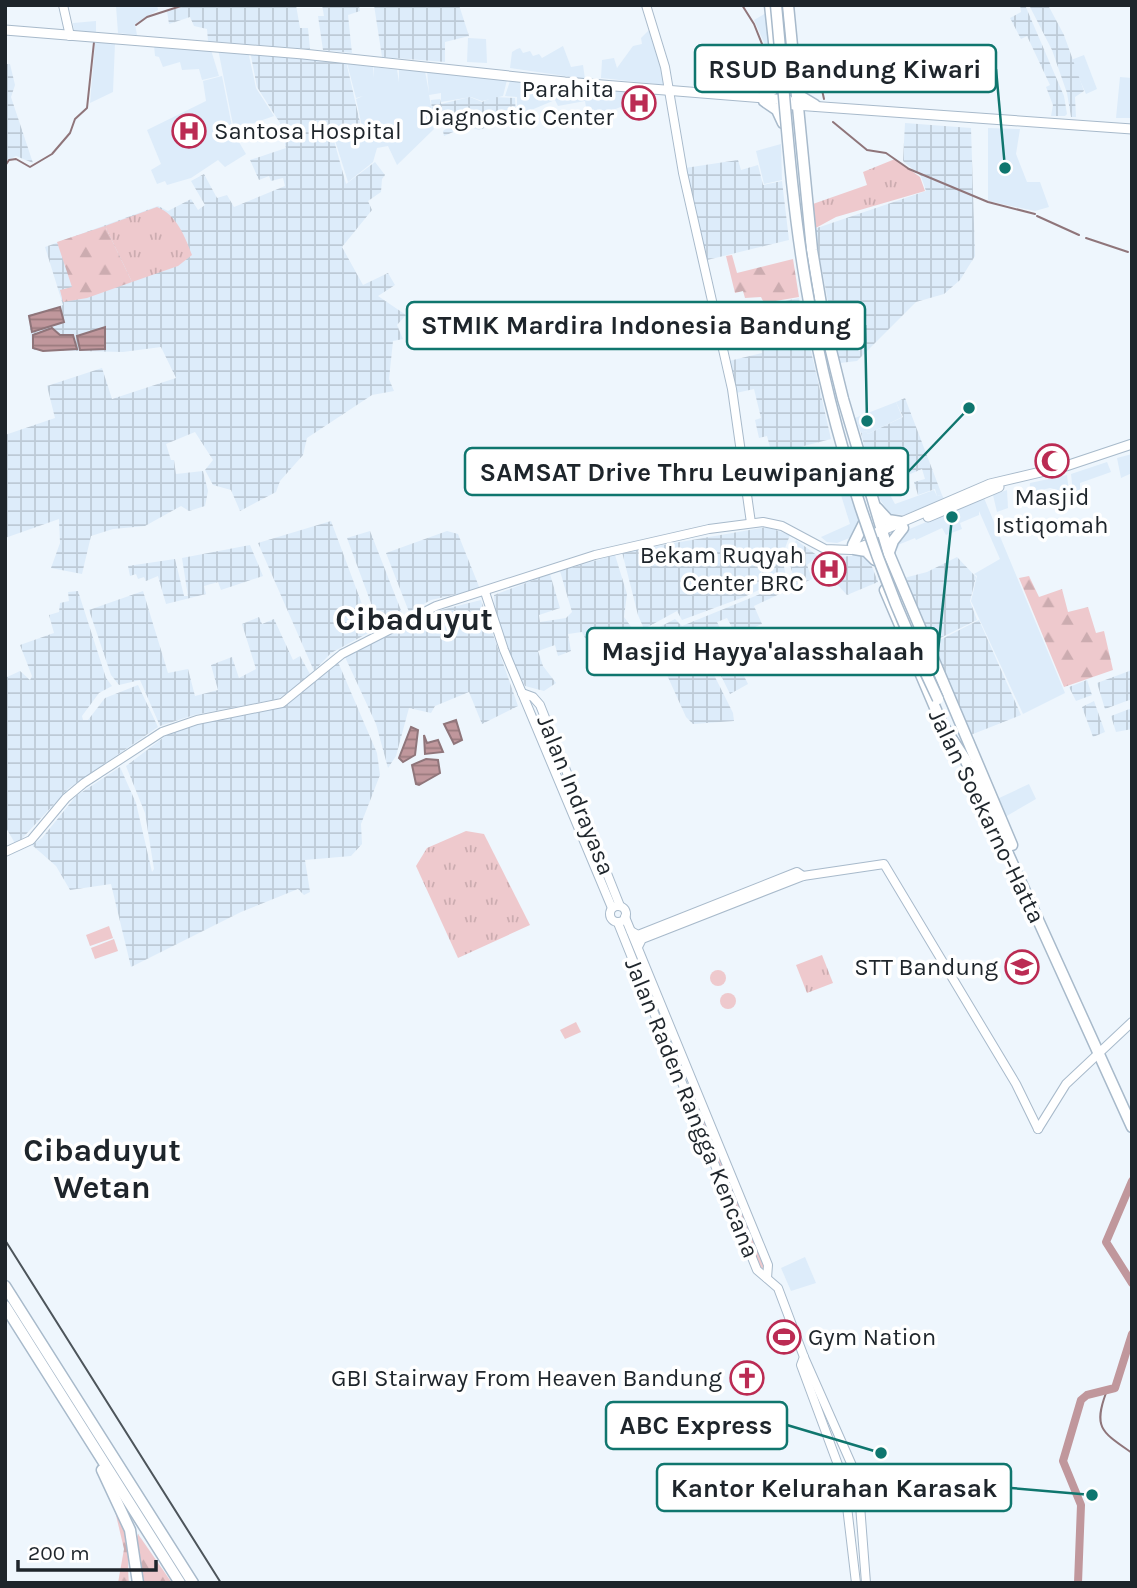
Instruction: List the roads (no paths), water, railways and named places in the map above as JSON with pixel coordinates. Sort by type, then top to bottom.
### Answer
[{"type":"highway","name":"Jalan Soekarno-Hatta","points":[[770,5],[802,288],[843,459],[890,603],[942,724],[968,755]]},
{"type":"highway","points":[[776,5],[803,261],[828,389],[873,544],[912,644],[968,755]]},
{"type":"highway","points":[[782,5],[811,285],[833,388],[880,544],[940,697]]},
{"type":"highway","name":"Jalan Soekarno-Hatta","points":[[788,5],[802,171],[824,322],[869,493],[889,554],[968,755],[1132,1127]]},
{"type":"highway","points":[[774,35],[777,41],[784,42],[790,33]]},
{"type":"highway","points":[[779,78],[776,87],[762,99],[777,110],[783,123]]},
{"type":"highway","points":[[795,78],[800,96],[817,107],[802,116],[798,123]]},
{"type":"highway","points":[[788,171],[795,163],[802,171]]},
{"type":"highway","points":[[843,459],[847,464],[854,464],[858,455]]},
{"type":"highway","points":[[869,493],[885,517],[902,525],[889,554]]},
{"type":"highway","points":[[864,523],[853,547],[866,551],[875,560]]},
{"type":"highway","points":[[890,603],[895,594],[906,596]]},
{"type":"highway","name":"Jalan Soekarno-Hatta","points":[[1101,1054],[1132,1111]]},
{"type":"highway","points":[[5,1286],[189,1581]]},
{"type":"highway","points":[[5,1306],[189,1581]]},
{"type":"highway","points":[[39,1360],[120,1505],[134,1546],[138,1583]]},
{"type":"main road","points":[[5,30],[315,55],[669,89],[817,107],[1132,129]]},
{"type":"main road","points":[[869,540],[990,484],[1132,447]]},
{"type":"street","points":[[63,5],[70,36]]},
{"type":"street","points":[[646,5],[657,33],[682,173],[739,426],[751,523]]},
{"type":"street","points":[[5,852],[32,840],[66,798],[84,783],[162,732],[197,720],[282,703],[339,656],[430,608],[594,555],[659,538],[751,523],[778,524],[822,548],[841,550],[869,540]]},
{"type":"street","name":"Jalan Indrayasa","points":[[485,592],[504,650],[616,907]]},
{"type":"street","name":"Jalan Indrayasa","points":[[522,693],[533,697],[540,705],[616,907]]},
{"type":"street","points":[[631,931],[640,934],[797,872],[803,876],[884,864],[1016,1084],[1038,1129],[1066,1084],[1132,1022]]},
{"type":"street","points":[[638,947],[642,939],[729,900]]},
{"type":"street","points":[[616,907],[610,917],[622,920]]},
{"type":"street","points":[[616,907],[622,920]]},
{"type":"street","name":"Jalan Raden Rangga Kencana","points":[[622,920],[631,931],[638,947],[768,1265],[767,1279]]},
{"type":"street","name":"Jalan Raden Rangga Kencana","points":[[622,920],[642,983],[753,1261],[757,1270],[767,1279]]},
{"type":"street","points":[[642,983],[651,979]]},
{"type":"street","points":[[768,1265],[804,1357],[858,1479],[866,1583]]},
{"type":"street","points":[[767,1279],[778,1288]]},
{"type":"street","points":[[804,1357],[801,1365],[838,1456],[844,1481],[856,1583]]},
{"type":"waterway","points":[[136,25],[147,17],[184,5]]},
{"type":"waterway","points":[[742,5],[754,24],[766,54]]},
{"type":"waterway","points":[[5,166],[9,160],[16,159],[30,167],[52,154],[70,133],[75,119],[87,108],[94,42]]},
{"type":"waterway","points":[[799,58],[818,72],[824,99]]},
{"type":"waterway","points":[[833,122],[867,150],[886,153],[909,169],[988,202],[1035,214]]},
{"type":"waterway","points":[[1037,216],[1079,235]]},
{"type":"waterway","points":[[1086,238],[1128,252]]},
{"type":"waterway","points":[[1132,1181],[1106,1242],[1132,1283]]},
{"type":"waterway","points":[[1078,1583],[1081,1505],[1063,1461],[1081,1400],[1087,1395],[1115,1388],[1132,1334]]},
{"type":"waterway","points":[[1106,1393],[1100,1414],[1103,1428],[1113,1440],[1132,1453]]},
{"type":"railway","points":[[5,1240],[221,1583]]},
{"type":"place","name":"Parahita Diagnostic Center","points":[[639,103]]},
{"type":"place","name":"Santosa Hospital","points":[[189,131]]},
{"type":"place","name":"RSUD Bandung Kiwari","points":[[1005,168]]},
{"type":"place","name":"SAMSAT Drive Thru Leuwipanjang","points":[[969,408]]},
{"type":"place","name":"STMIK Mardira Indonesia Bandung","points":[[867,421]]},
{"type":"place","name":"Masjid Istiqomah","points":[[1052,461]]},
{"type":"place","name":"Masjid Hayya'alasshalaah","points":[[952,517]]},
{"type":"place","name":"Bekam Ruqyah Center BRC","points":[[829,569]]},
{"type":"place","name":"STT Bandung","points":[[1022,967]]},
{"type":"place","name":"Gym Nation","points":[[784,1337]]},
{"type":"place","name":"GBI Stairway From Heaven Bandung","points":[[747,1378]]},
{"type":"place","name":"ABC Express","points":[[881,1453]]},
{"type":"place","name":"Kantor Kelurahan Karasak","points":[[1092,1495]]},
{"type":"district","name":"Cibaduyut","points":[[414,619]]},
{"type":"district","name":"Cibaduyut Wetan","points":[[102,1168]]}]
